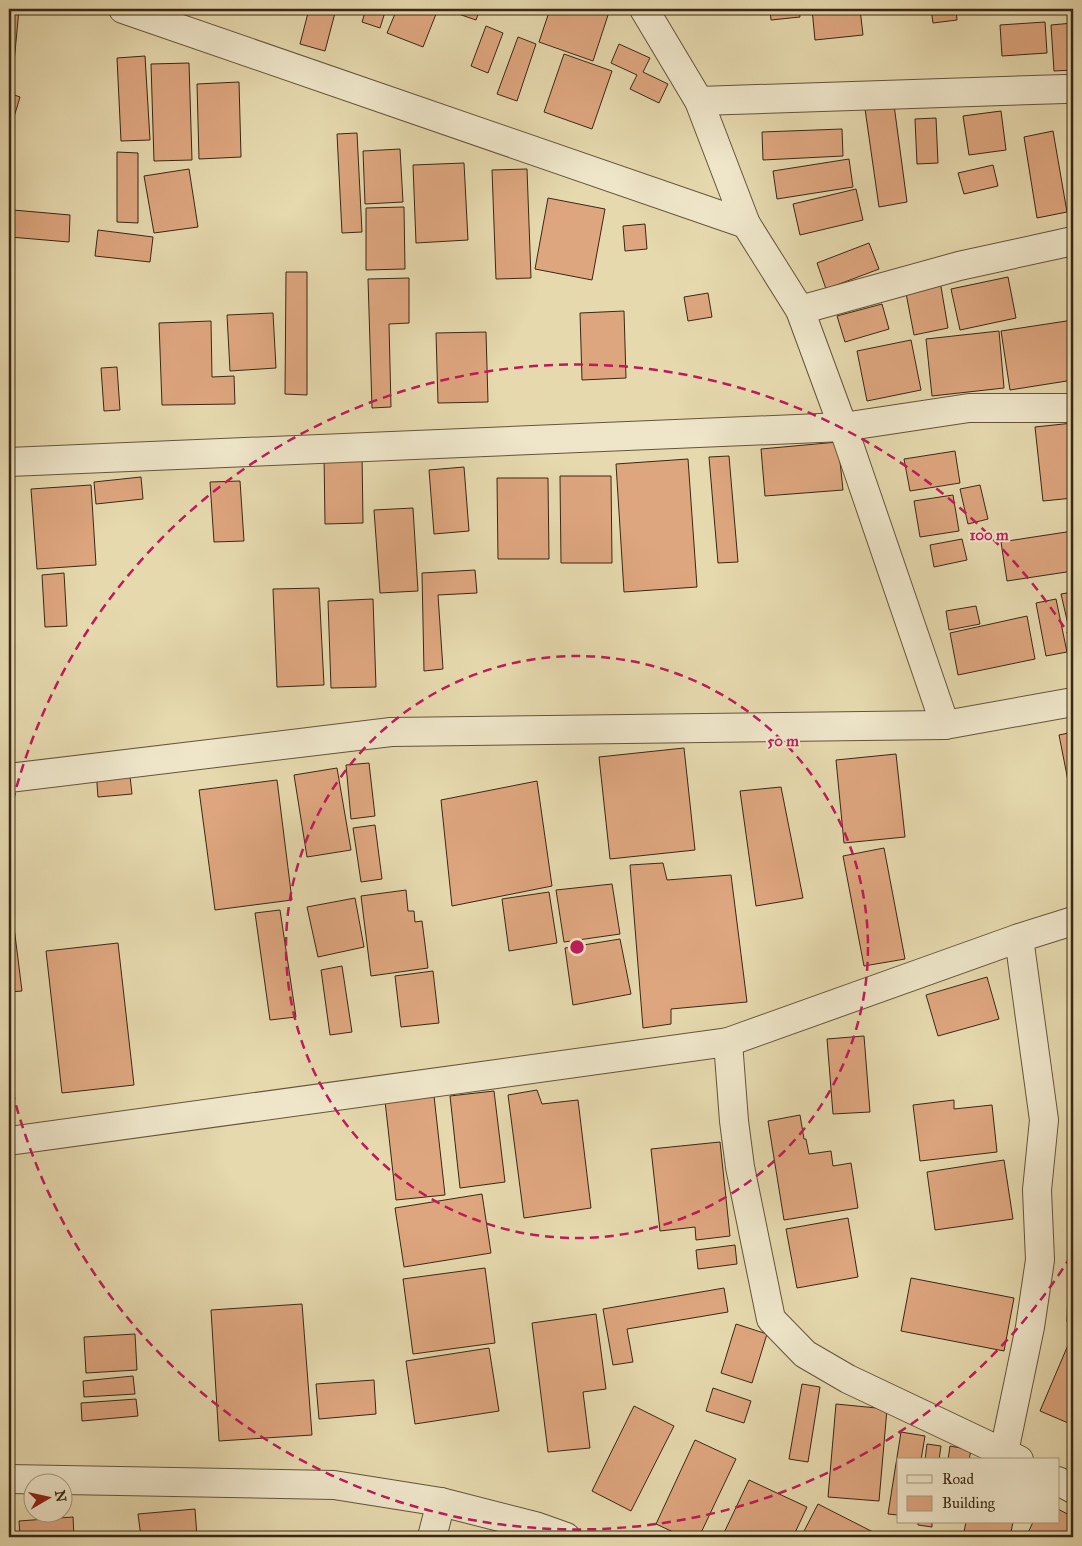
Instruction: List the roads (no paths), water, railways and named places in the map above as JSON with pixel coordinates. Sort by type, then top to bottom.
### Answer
[{"type":"street","points":[[123,9],[746,224]]},
{"type":"street","points":[[644,9],[699,101],[746,224],[800,310],[843,427],[945,725]]},
{"type":"street","points":[[699,101],[1065,89]]},
{"type":"street","points":[[800,310],[959,266],[1073,241]]},
{"type":"street","points":[[9,462],[843,427],[969,408],[1073,408]]},
{"type":"street","points":[[9,778],[391,732],[945,725],[1073,702]]},
{"type":"street","points":[[9,1141],[728,1042],[1073,921]]},
{"type":"street","points":[[728,1042],[734,1121],[740,1167],[771,1319],[804,1354],[841,1375],[1011,1456],[1040,1260],[1037,1190],[1044,1120],[1020,938]]},
{"type":"street","points":[[9,1479],[334,1485],[441,1502],[535,1526],[566,1537]]},
{"type":"street","points":[[1060,1482],[1073,1488]]},
{"type":"street","points":[[432,1537],[441,1502]]}]
